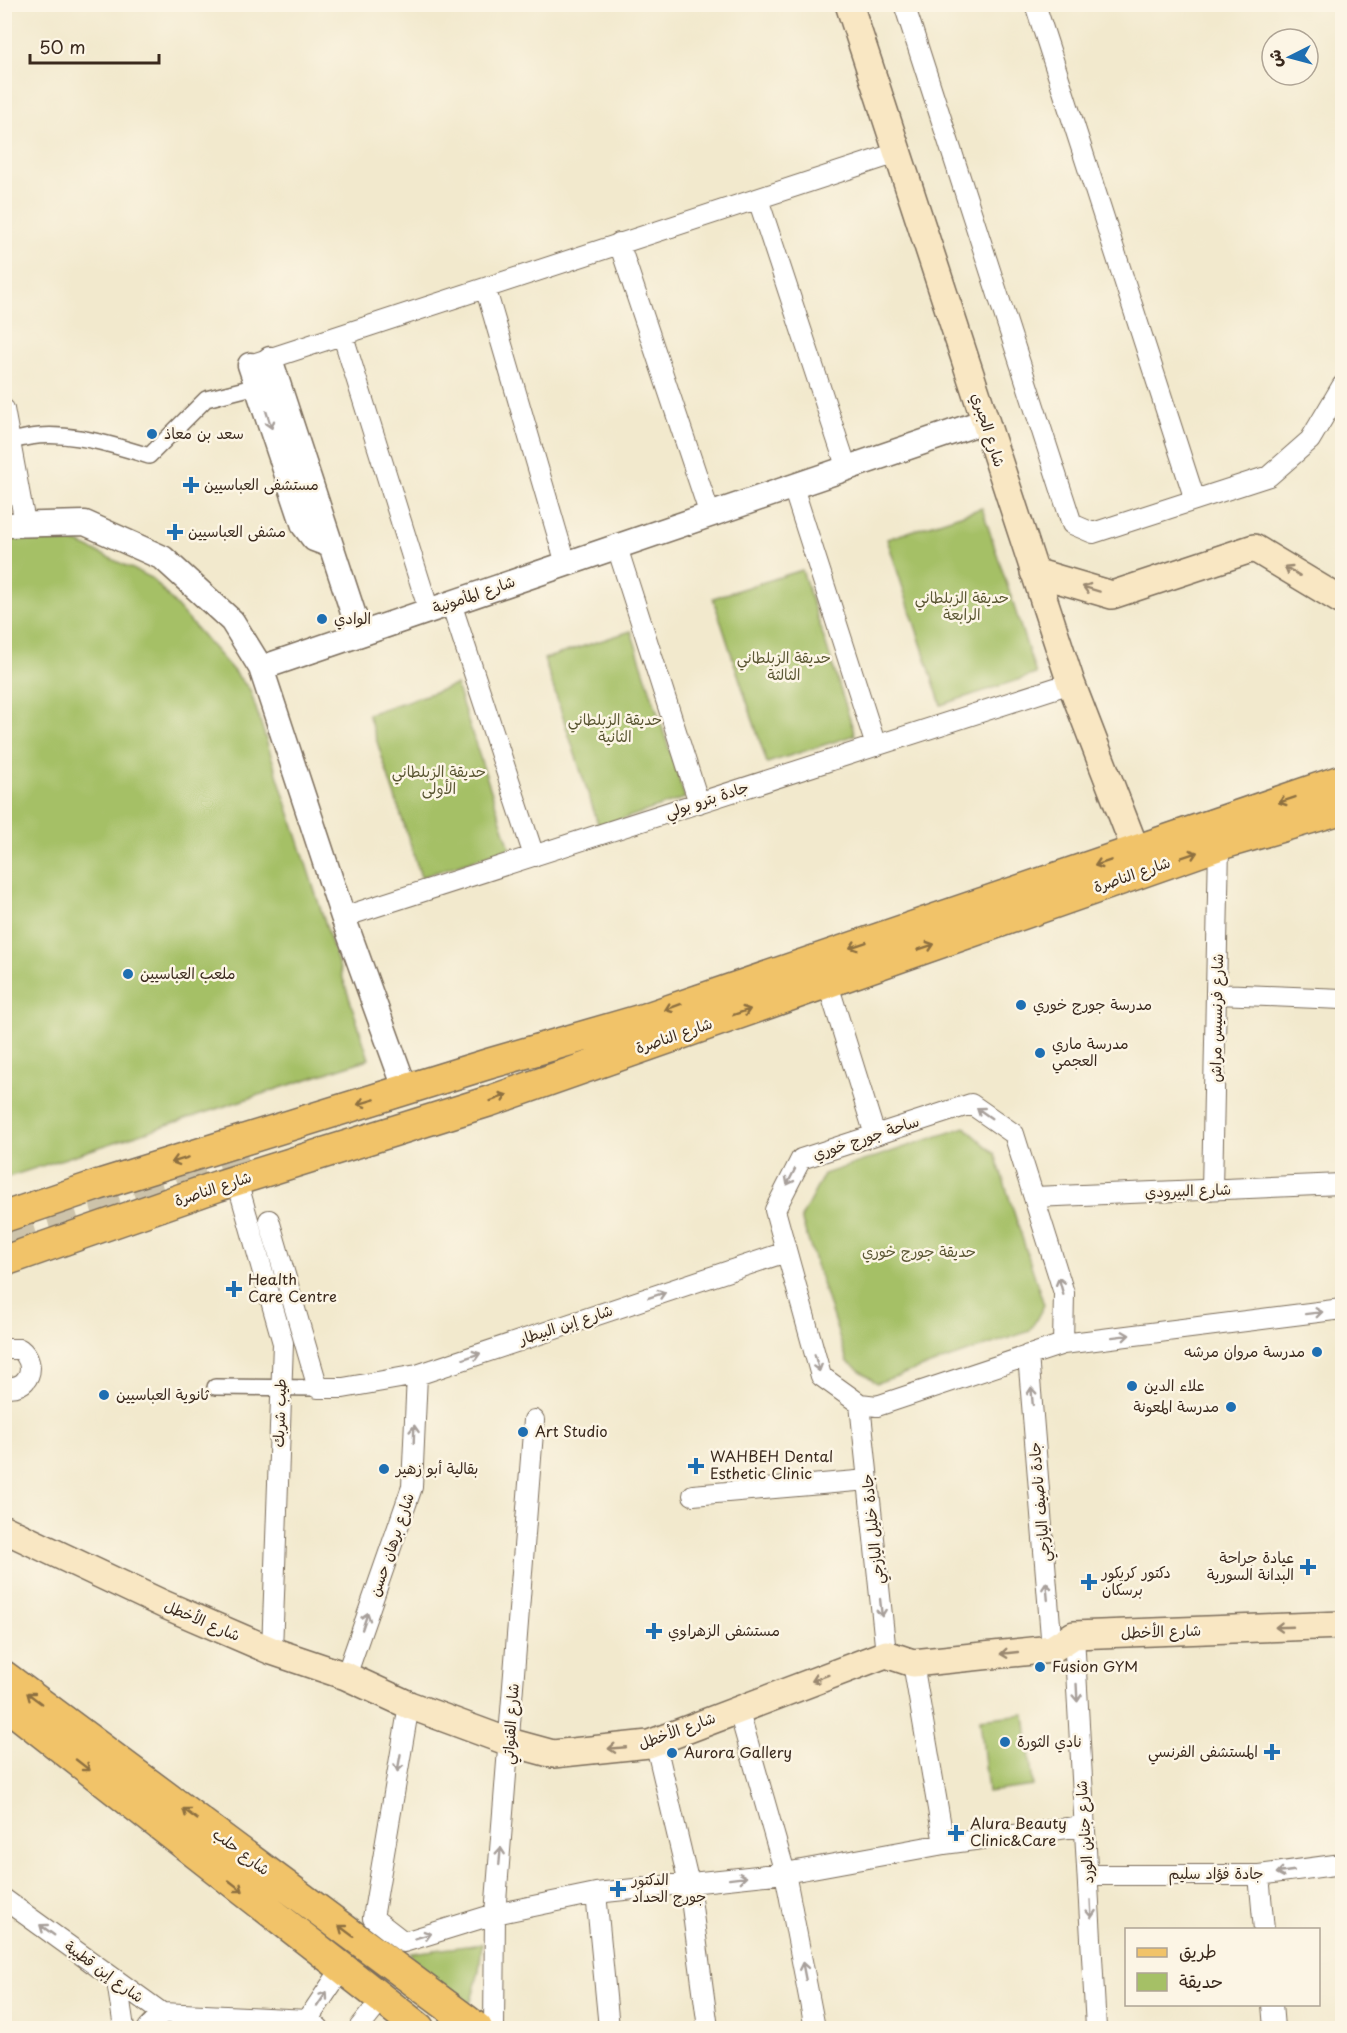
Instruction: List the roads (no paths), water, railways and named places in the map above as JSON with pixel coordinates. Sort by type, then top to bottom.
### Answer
[{"type":"main road","name":"شارع الجبري","points":[[849,4],[1071,684],[1136,851]]},
{"type":"main road","points":[[1034,572],[1112,595],[1254,548],[1342,601]]},
{"type":"main road","name":"شارع الناصرة","points":[[4,1217],[465,1071],[643,1019],[1342,780]]},
{"type":"main road","name":"شارع الناصرة","points":[[4,1261],[235,1175],[490,1101],[1219,845],[1342,809]]},
{"type":"main road","points":[[4,1248],[235,1175],[351,1129],[554,1057],[643,1019]]},
{"type":"main road","name":"شارع الأخطل","points":[[4,1529],[162,1604],[272,1651],[346,1676],[409,1705],[509,1742],[553,1754],[623,1748],[655,1741],[886,1654]]},
{"type":"main road","name":"شارع الأخطل","points":[[1074,1635],[1342,1624]]},
{"type":"main road","points":[[886,1654],[913,1663],[1052,1649],[1074,1635]]},
{"type":"main road","name":"شارع حلب","points":[[4,1676],[477,2028]]},
{"type":"main road","name":"شارع حلب","points":[[4,1703],[341,1970],[419,2028]]},
{"type":"street","points":[[904,4],[1072,524],[1093,533],[1269,476],[1310,440],[1342,386]]},
{"type":"street","points":[[1035,4],[1195,500]]},
{"type":"street","points":[[11,442],[27,436],[60,437],[118,446],[149,456],[206,399],[259,370],[343,336],[897,153]]},
{"type":"street","points":[[758,199],[847,469]]},
{"type":"street","points":[[619,243],[710,515]]},
{"type":"street","points":[[486,290],[566,564]]},
{"type":"street","points":[[343,336],[440,607],[534,856]]},
{"type":"street","points":[[259,370],[330,545],[360,634]]},
{"type":"street","points":[[4,409],[11,442],[15,524],[85,524],[163,558],[232,621],[261,668],[343,917],[405,1088]]},
{"type":"street","name":"شارع المأمونية","points":[[261,668],[985,422]]},
{"type":"street","points":[[793,487],[876,746]]},
{"type":"street","points":[[617,547],[699,803]]},
{"type":"street","name":"جادة بترو بولي","points":[[343,917],[1071,684]]},
{"type":"street","name":"شارع فرنسيس مراش","points":[[1212,1190],[1218,994],[1219,845]]},
{"type":"street","points":[[827,981],[874,1135]]},
{"type":"street","points":[[1218,994],[1342,999]]},
{"type":"street","name":"ساحة جورج خوري","points":[[860,1404],[821,1376],[775,1210],[801,1159],[971,1104],[1014,1134],[1064,1293],[1063,1344]]},
{"type":"street","name":"طيب شربك","points":[[235,1175],[283,1343],[272,1651]]},
{"type":"street","name":"شارع البيرودي","points":[[1034,1197],[1342,1184]]},
{"type":"street","points":[[215,1387],[318,1388],[269,1220]]},
{"type":"street","name":"شارع إبن البيطار","points":[[318,1388],[343,1388],[417,1375],[786,1252]]},
{"type":"street","points":[[860,1404],[877,1406],[1063,1344],[1342,1310]]},
{"type":"street","points":[[4,1348],[20,1349],[29,1359],[31,1366],[30,1374],[24,1382],[12,1387],[4,1386]]},
{"type":"street","name":"جادة ناصيف اليازجي","points":[[1028,1355],[1052,1649]]},
{"type":"street","name":"شارع برهان حسن","points":[[346,1676],[412,1487],[417,1375]]},
{"type":"street","name":"جادة خليل اليازجي","points":[[860,1404],[886,1654]]},
{"type":"street","name":"شارع القنواتي","points":[[494,2028],[495,1914],[534,1420]]},
{"type":"street","points":[[693,1495],[868,1480]]},
{"type":"street","name":"شارع جناين الورد","points":[[1074,1635],[1096,2028]]},
{"type":"street","points":[[913,1663],[944,1844]]},
{"type":"street","points":[[409,1705],[373,1918],[404,1942],[495,1914],[596,1893],[785,1873],[944,1844],[1083,1826]]},
{"type":"street","points":[[738,1708],[785,1873],[815,2028]]},
{"type":"street","points":[[655,1741],[689,1884],[708,2028]]},
{"type":"street","name":"جادة فؤاد سليم","points":[[1089,1875],[1259,1875],[1342,1864]]},
{"type":"street","points":[[1259,1875],[1264,1928]]},
{"type":"street","points":[[596,1893],[609,2028]]},
{"type":"street","name":"شارع إبن قطيبة","points":[[4,1899],[162,2013]]},
{"type":"street","points":[[148,2028],[162,2013],[310,2026],[341,1970]]},
{"type":"street","points":[[117,1981],[124,2028]]},
{"type":"street","points":[[359,2028],[382,1999]]},
{"type":"street","points":[[1272,2006],[1274,2028]]},
{"type":"tunnel","points":[[4,1232],[251,1159]]},
{"type":"place","name":"سعد بن معاذ","points":[[152,434]]},
{"type":"place","name":"مستشفى العباسيين","points":[[191,485]]},
{"type":"place","name":"مشفى العباسيين","points":[[175,532]]},
{"type":"place","name":"الوادي","points":[[322,619]]},
{"type":"place","name":"ملعب العباسيين","points":[[128,974]]},
{"type":"place","name":"مدرسة جورج خوري","points":[[1021,1005]]},
{"type":"place","name":"مدرسة ماري العجمي","points":[[1040,1053]]},
{"type":"place","name":"Health Care Centre","points":[[234,1289]]},
{"type":"place","name":"مدرسة مروان مرشه","points":[[1317,1352]]},
{"type":"place","name":"علاء الدين","points":[[1132,1386]]},
{"type":"place","name":"ثانوية العباسيين","points":[[104,1395]]},
{"type":"place","name":"مدرسة المعونة","points":[[1231,1407]]},
{"type":"place","name":"Art Studio","points":[[523,1432]]},
{"type":"place","name":"WAHBEH Dental Esthetic Clinic","points":[[696,1466]]},
{"type":"place","name":"بقالية أبو زهير","points":[[384,1469]]},
{"type":"place","name":"عيادة جراحة البدانة السورية","points":[[1308,1567]]},
{"type":"place","name":"دكتور كريكور برسكان","points":[[1089,1582]]},
{"type":"place","name":"مستشفى الزهراوي","points":[[654,1631]]},
{"type":"place","name":"Fusion GYM","points":[[1040,1667]]},
{"type":"place","name":"نادي الثورة","points":[[1005,1742]]},
{"type":"place","name":"المستشفى الفرنسي","points":[[1272,1752]]},
{"type":"place","name":"Aurora Gallery","points":[[672,1753]]},
{"type":"place","name":"Alura Beauty Clinic&Care","points":[[956,1833]]},
{"type":"place","name":"الدكتور جورج الحداد","points":[[618,1889]]},
{"type":"park label","name":"حديقة الزبلطاني الرابعة","points":[[962,606]]},
{"type":"park label","name":"حديقة الزبلطاني الثالثة","points":[[784,666]]},
{"type":"park label","name":"حديقة الزبلطاني الثانية","points":[[615,728]]},
{"type":"park label","name":"حديقة الزبلطاني الأولى","points":[[439,780]]},
{"type":"park label","name":"حديقة جورج خوري","points":[[919,1252]]}]
